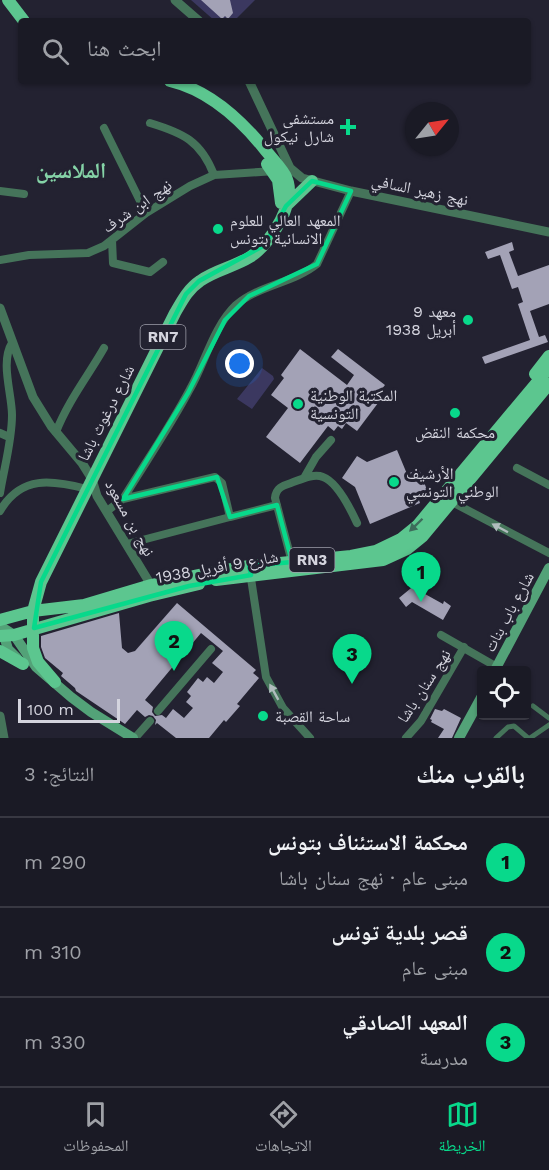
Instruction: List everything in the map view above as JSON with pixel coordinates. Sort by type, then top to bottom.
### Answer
[{"type":"main road","points":[[8,0],[22,18]]},
{"type":"main road","points":[[16,0],[28,18]]},
{"type":"main road","name":"RN7","points":[[183,84],[234,115],[281,170],[279,222]]},
{"type":"main road","name":"شارع درغوث باشا","points":[[55,682],[35,658],[33,648],[33,620],[41,582],[186,294],[208,276],[241,263],[258,252],[271,238],[286,206],[288,186],[286,176],[281,170]]},
{"type":"main road","points":[[286,206],[312,181]]},
{"type":"main road","name":"شارع 9 أفريل 1938","points":[[497,439],[549,356]]},
{"type":"main road","name":"شارع 9 أفريل 1938","points":[[293,566],[358,564],[390,557],[407,549],[423,536],[452,502],[549,368]]},
{"type":"main road","name":"شارع 9 أفريل 1938","points":[[0,620],[33,620],[136,594],[151,585],[293,566],[376,551],[401,539],[427,514],[549,384]]},
{"type":"main road","name":"شارع 9 أفريل 1938","points":[[497,439],[549,391]]},
{"type":"main road","name":"شارع باب بنات","points":[[498,666],[549,568]]},
{"type":"main road","name":"شارع 9 أفريل 1938","points":[[3,633],[33,620],[84,605],[189,586],[250,571]]},
{"type":"main road","points":[[3,633],[8,649],[23,664]]},
{"type":"main road","points":[[3,633],[32,662],[91,712],[134,738]]},
{"type":"main road","points":[[0,651],[55,682]]},
{"type":"main road","points":[[459,738],[477,705]]},
{"type":"street","points":[[175,0],[196,18]]},
{"type":"street","points":[[250,84],[281,170]]},
{"type":"street","points":[[150,123],[175,131],[190,139],[203,152],[214,176]]},
{"type":"street","points":[[104,128],[146,213]]},
{"type":"street","name":"نهج ابن شرف","points":[[0,260],[29,255],[88,253],[112,240],[146,213],[177,193],[214,176],[281,170]]},
{"type":"street","name":"نهج زهير السافي","points":[[281,170],[351,191],[549,232]]},
{"type":"street","points":[[0,191],[24,194]]},
{"type":"street","points":[[107,511],[123,499],[188,393],[208,349],[225,320],[236,306],[249,296],[318,264],[351,191]]},
{"type":"street","points":[[112,240],[113,264],[150,272],[163,262]]},
{"type":"street","name":"نهج بن مسعود","points":[[0,308],[33,397],[56,432],[82,463],[89,484],[151,585]]},
{"type":"street","points":[[0,494],[12,415],[6,362],[7,348],[12,343]]},
{"type":"street","points":[[56,432],[65,410],[104,348]]},
{"type":"street","points":[[0,433],[9,437]]},
{"type":"street","points":[[304,478],[316,457],[331,440]]},
{"type":"street","points":[[517,468],[549,485]]},
{"type":"street","points":[[123,499],[215,477],[222,483],[230,517]]},
{"type":"street","points":[[293,566],[277,505],[275,494],[277,490],[304,478],[324,477],[331,482],[348,505],[357,523]]},
{"type":"street","points":[[0,511],[11,496],[30,484],[50,481],[89,484]]},
{"type":"street","points":[[452,502],[549,553]]},
{"type":"street","points":[[127,544],[277,505]]},
{"type":"street","points":[[250,571],[266,677],[283,708],[310,738]]},
{"type":"street","name":"نهج سنان باشا","points":[[441,635],[492,666]]},
{"type":"street","name":"نهج سنان باشا","points":[[406,738],[421,721],[464,647]]},
{"type":"street","points":[[158,711],[211,649]]},
{"type":"street","points":[[533,706],[548,716]]},
{"type":"street","points":[[0,716],[4,738]]},
{"type":"street","points":[[134,738],[150,721]]},
{"type":"street","points":[[496,738],[508,727],[514,726],[529,738],[549,725]]},
{"type":"highlighted area","points":[[312,181],[351,191],[317,264],[249,296],[225,320],[188,393],[123,499],[217,477],[230,517],[277,505],[292,562],[249,566],[251,575],[189,586],[34,628],[41,582],[186,294],[199,281],[265,245],[286,206]]},
{"type":"shaded area","points":[[191,0],[255,0],[237,18],[212,18]]},
{"type":"shaded area","points":[[262,368],[274,379],[252,409],[237,399]]},
{"type":"building","points":[[201,0],[230,0],[233,13],[229,18],[225,16],[221,18]]},
{"type":"building","points":[[512,242],[514,250],[509,252],[518,276],[549,265],[549,304],[530,311],[539,337],[545,335],[548,342],[485,364],[482,357],[530,340],[518,304],[523,302],[518,287],[512,289],[500,255],[488,259],[485,252]]},
{"type":"building","points":[[300,349],[347,385],[354,375],[331,357],[338,349],[385,385],[377,395],[381,399],[357,431],[346,423],[342,429],[338,426],[334,431],[328,426],[300,463],[266,437],[288,408],[271,395],[284,378],[281,375]]},
{"type":"building","points":[[397,450],[407,474],[419,469],[427,490],[417,494],[420,503],[370,524],[355,487],[342,478],[357,456],[367,462]]},
{"type":"building","points":[[416,584],[426,592],[425,594],[451,606],[443,620],[412,602],[406,607],[399,598]]},
{"type":"building","points":[[177,603],[256,670],[253,673],[259,678],[237,704],[240,706],[209,738],[176,738],[157,723],[155,725],[156,720],[153,716],[145,717],[137,710],[125,724],[76,691],[61,676],[63,673],[45,658],[41,647],[41,636],[119,613],[122,648],[128,653],[135,651]],"holes":[[[201,633],[223,651],[212,663],[223,672],[214,683],[207,677],[203,682],[198,678],[187,692],[191,696],[186,702],[193,708],[184,718],[173,709],[166,718],[162,715],[155,716],[152,712],[153,707],[145,700]]]},
{"type":"building","points":[[435,709],[442,711],[444,709],[461,718],[452,738],[438,738],[444,729],[431,722],[430,719]]},
{"type":"place","name":"مستشفى شارل نيكول","points":[[348,127]]},
{"type":"place","name":"المعهد العالي للعلوم الانسانية بتونس","points":[[218,229]]},
{"type":"place","name":"معهد 9 أبريل 1938","points":[[468,320]]},
{"type":"place","name":"المكتبة الوطنية التونسية","points":[[298,404]]},
{"type":"place","name":"محكمة النقض","points":[[455,413]]},
{"type":"place","name":"الأرشيف الوطني التونسي","points":[[394,482]]},
{"type":"place","name":"محكمة الاستئناف بتونس","points":[[421,602]]},
{"type":"place","name":"قصر بلدية تونس","points":[[174,671]]},
{"type":"place","name":"المعهد الصادقي","points":[[352,684]]},
{"type":"place","name":"ساحة القصبة","points":[[263,716]]},
{"type":"district","name":"الملاسين","points":[[71,170]]}]
